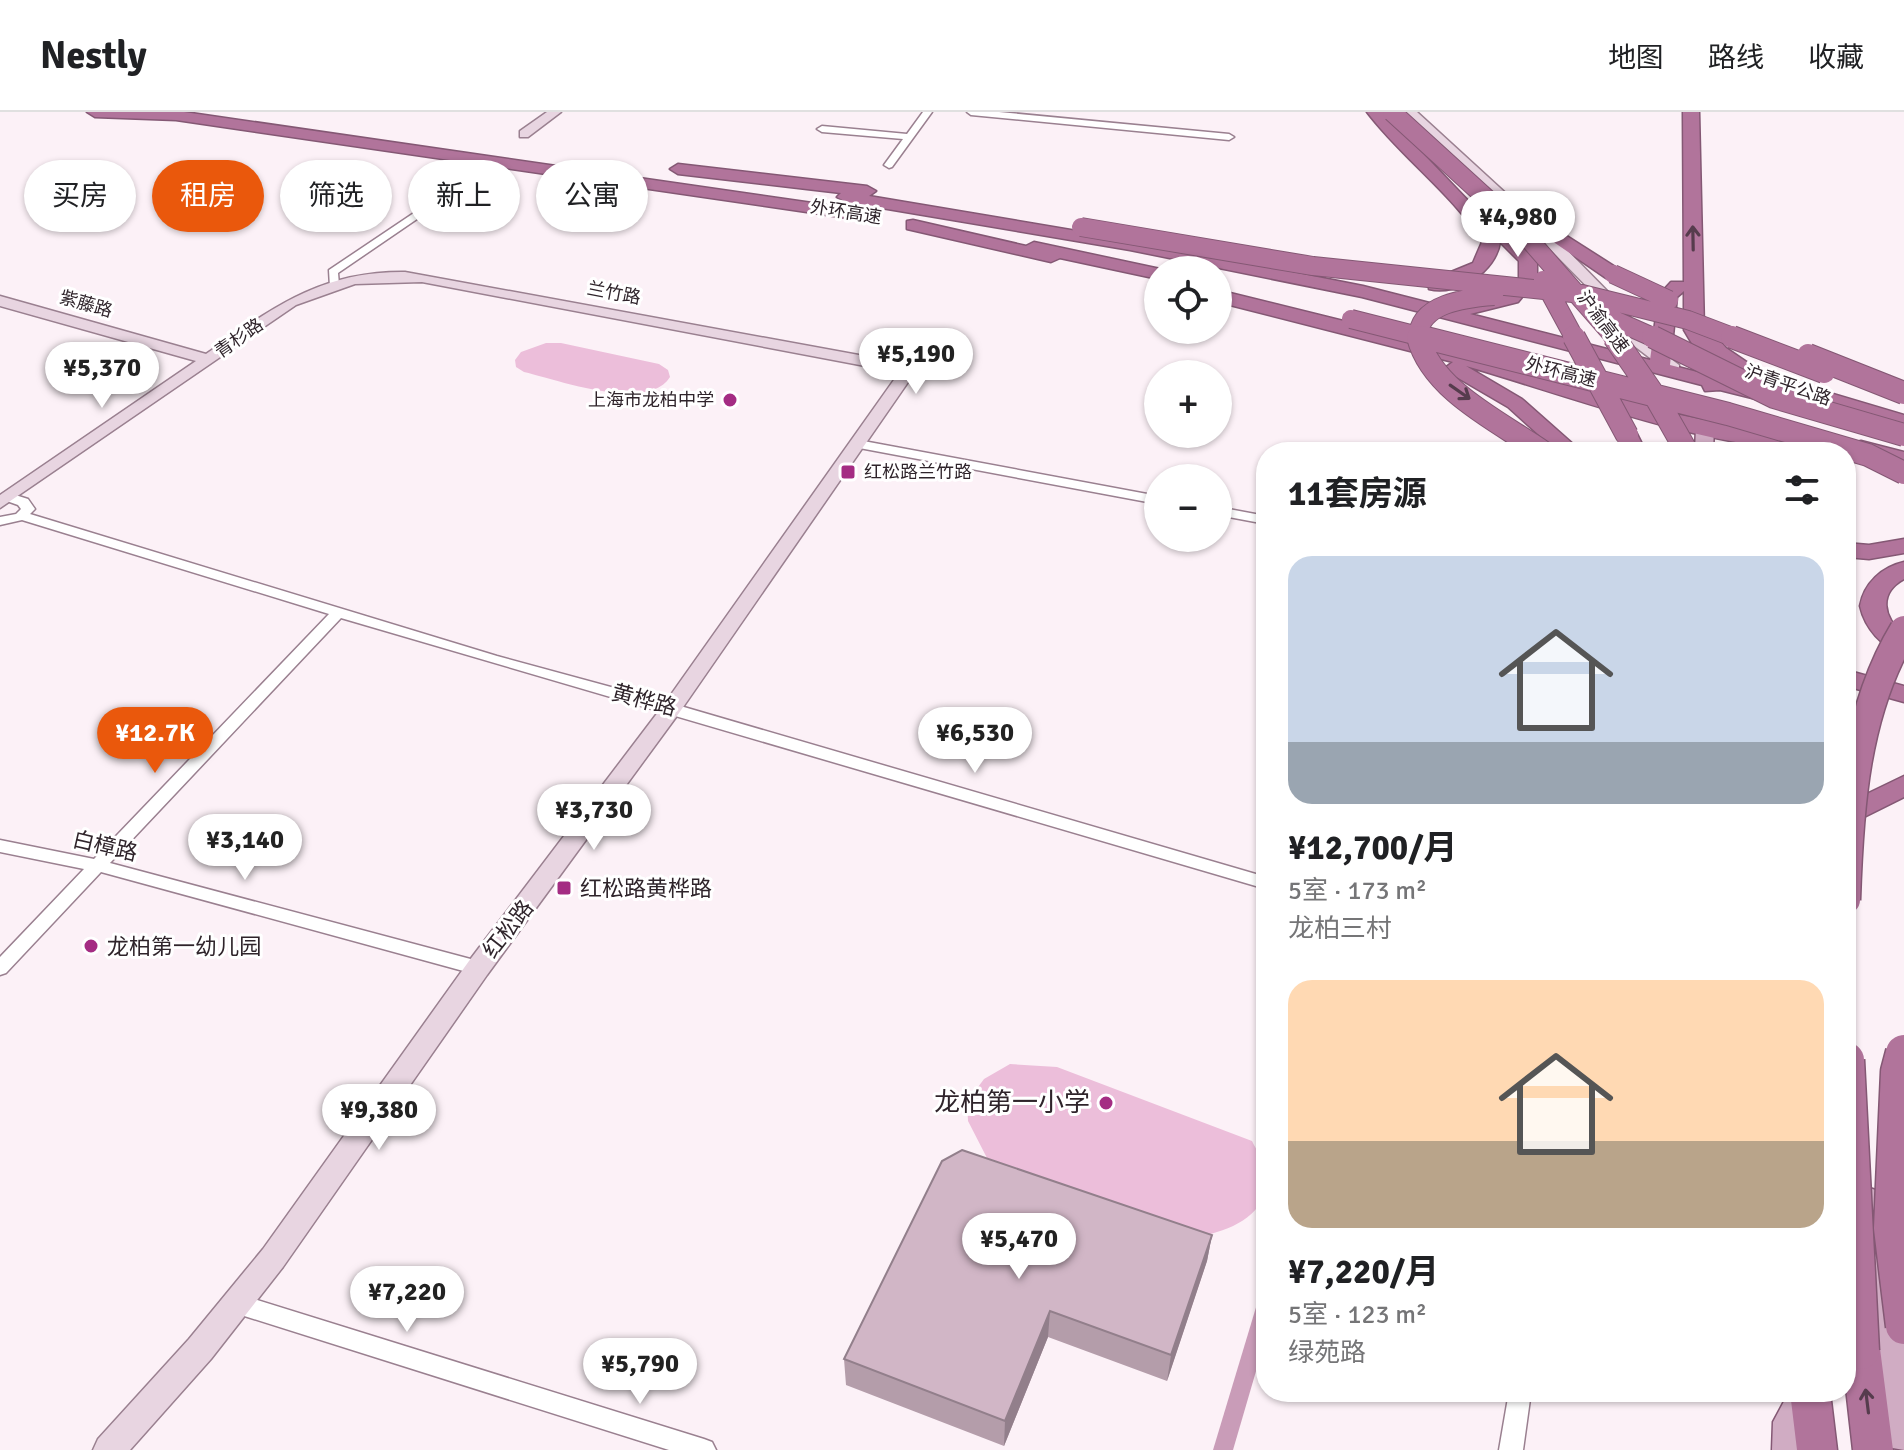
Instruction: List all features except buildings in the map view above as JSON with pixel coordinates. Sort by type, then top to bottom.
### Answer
[{"type":"highway","points":[[95,112],[331,137]]},
{"type":"highway","name":"外环高速","points":[[152,112],[885,219],[1144,270]]},
{"type":"highway","name":"外环高速","points":[[239,112],[588,160]]},
{"type":"highway","points":[[247,112],[347,127]]},
{"type":"highway","points":[[846,197],[1252,269],[1391,289],[1437,285],[1477,270],[1491,251],[1487,233],[1376,112]]},
{"type":"highway","name":"沪渝高速","points":[[1376,112],[1455,179],[1519,242],[1599,339],[1677,442]]},
{"type":"highway","points":[[1395,112],[1466,163],[1529,217],[1615,300],[1667,361]]},
{"type":"highway","name":"沪渝高速","points":[[1395,112],[1536,241],[1591,304],[1667,361],[1677,442]]},
{"type":"highway","points":[[1675,112],[1678,286],[1668,295],[1667,361],[1677,442]]},
{"type":"highway","name":"沪青平公路","points":[[1691,112],[1694,316],[1697,339],[1710,357],[1712,382],[1705,427]]},
{"type":"highway","points":[[1427,151],[1429,163],[1521,251],[1531,269],[1522,289],[1511,298],[1478,308],[1445,311]]},
{"type":"highway","points":[[648,167],[796,180],[1313,266],[1582,294],[1688,320],[1904,403]]},
{"type":"highway","name":"外环高速","points":[[648,168],[846,197],[1144,257]]},
{"type":"highway","points":[[1529,217],[1577,253],[1654,294],[1904,393]]},
{"type":"highway","points":[[885,219],[1144,278]]},
{"type":"highway","points":[[1519,242],[1576,337],[1630,442]]},
{"type":"highway","points":[[1252,269],[1667,361],[1904,436]]},
{"type":"highway","name":"外环高速","points":[[1232,277],[1352,317],[1838,442]]},
{"type":"highway","name":"外环高速","points":[[1232,290],[1904,436]]},
{"type":"highway","points":[[1530,442],[1427,365],[1415,337],[1419,325],[1431,313],[1477,298],[1513,295],[1554,299],[1613,317],[1667,361],[1712,382],[1904,436]]},
{"type":"highway","points":[[1232,298],[1352,317],[1677,442],[1759,394]]},
{"type":"highway","points":[[1632,305],[1684,323],[1763,359],[1808,401],[1823,427],[1826,442]]},
{"type":"highway","name":"沪青平公路","points":[[1694,316],[1710,346],[1751,375],[1904,422]]},
{"type":"highway","points":[[1352,317],[1493,389],[1539,421],[1561,442]]},
{"type":"highway","points":[[1576,337],[1614,442]]},
{"type":"highway","points":[[1728,414],[1824,442]]},
{"type":"highway","points":[[1705,427],[1779,442]]},
{"type":"highway","name":"外环高速","points":[[1856,447],[1904,459]]},
{"type":"highway","points":[[1856,451],[1904,471]]},
{"type":"highway","points":[[1856,459],[1904,471]]},
{"type":"highway","points":[[1856,551],[1869,552],[1904,546]]},
{"type":"highway","points":[[1856,566],[1904,561]]},
{"type":"highway","points":[[1904,569],[1879,582],[1871,606],[1880,623],[1904,646]]},
{"type":"highway","points":[[1856,783],[1863,741],[1880,678],[1904,630]]},
{"type":"highway","points":[[1856,681],[1904,694]]},
{"type":"highway","points":[[1856,811],[1904,785]]},
{"type":"highway","points":[[1900,1148],[1899,1072],[1904,1053]]},
{"type":"highway","points":[[1873,1450],[1890,1330],[1892,1228],[1904,1104]]},
{"type":"highway","points":[[1856,1121],[1890,1330]]},
{"type":"highway","points":[[1856,1200],[1890,1330]]},
{"type":"highway","points":[[1810,1402],[1817,1450]]},
{"type":"highway","points":[[1830,1402],[1834,1450]]},
{"type":"main road","points":[[1704,442],[1705,427]]},
{"type":"main road","points":[[1900,1148],[1890,1330],[1904,1447]]},
{"type":"main road","points":[[1856,1200],[1897,1235]]},
{"type":"main road","points":[[1789,1450],[1790,1422],[1803,1402]]},
{"type":"street","points":[[524,134],[555,112]]},
{"type":"street","points":[[889,165],[928,112]]},
{"type":"street","points":[[971,112],[1229,137]]},
{"type":"street","points":[[1384,112],[1512,227],[1589,304],[1667,361]]},
{"type":"street","points":[[1410,112],[1553,244],[1667,361]]},
{"type":"street","points":[[822,129],[910,137]]},
{"type":"street","points":[[334,285],[333,272],[408,221]]},
{"type":"street","name":"兰竹路","points":[[334,285],[379,277],[422,278],[886,365]]},
{"type":"street","name":"青杉路","points":[[5,500],[291,302],[334,285]]},
{"type":"street","name":"紫藤路","points":[[0,301],[208,359]]},
{"type":"street","name":"红松路","points":[[109,1450],[238,1304],[478,968],[544,884],[672,708],[905,377],[899,369],[886,365]]},
{"type":"street","points":[[858,444],[1144,497]]},
{"type":"street","points":[[5,500],[27,505],[28,509],[22,516]]},
{"type":"street","points":[[1232,514],[1256,518]]},
{"type":"street","name":"黄桦路","points":[[0,521],[22,516],[492,659],[672,708],[1256,880]]},
{"type":"street","points":[[0,968],[340,611]]},
{"type":"street","name":"白樟路","points":[[0,846],[96,865],[478,968]]},
{"type":"street","points":[[238,1304],[704,1450]]},
{"type":"street","points":[[1511,1450],[1518,1402]]},
{"type":"shaded area","points":[[546,343],[561,343],[659,364],[668,370],[670,377],[659,387],[643,393],[623,393],[579,387],[516,367],[515,360],[521,352]]},
{"type":"shaded area","points":[[1010,1064],[1057,1067],[1252,1141],[1256,1148],[1256,1209],[1230,1228],[1206,1235],[987,1158],[968,1121],[967,1102],[984,1079]]},
{"type":"waterway","points":[[1223,1450],[1256,1338]]},
{"type":"place","name":"上海市龙柏中学","points":[[730,400]]},
{"type":"place","name":"红松路兰竹路","points":[[848,472]]},
{"type":"place","name":"红松路黄桦路","points":[[564,888]]},
{"type":"place","name":"龙柏第一幼儿园","points":[[91,946]]},
{"type":"place","name":"龙柏第一小学","points":[[1106,1103]]}]
